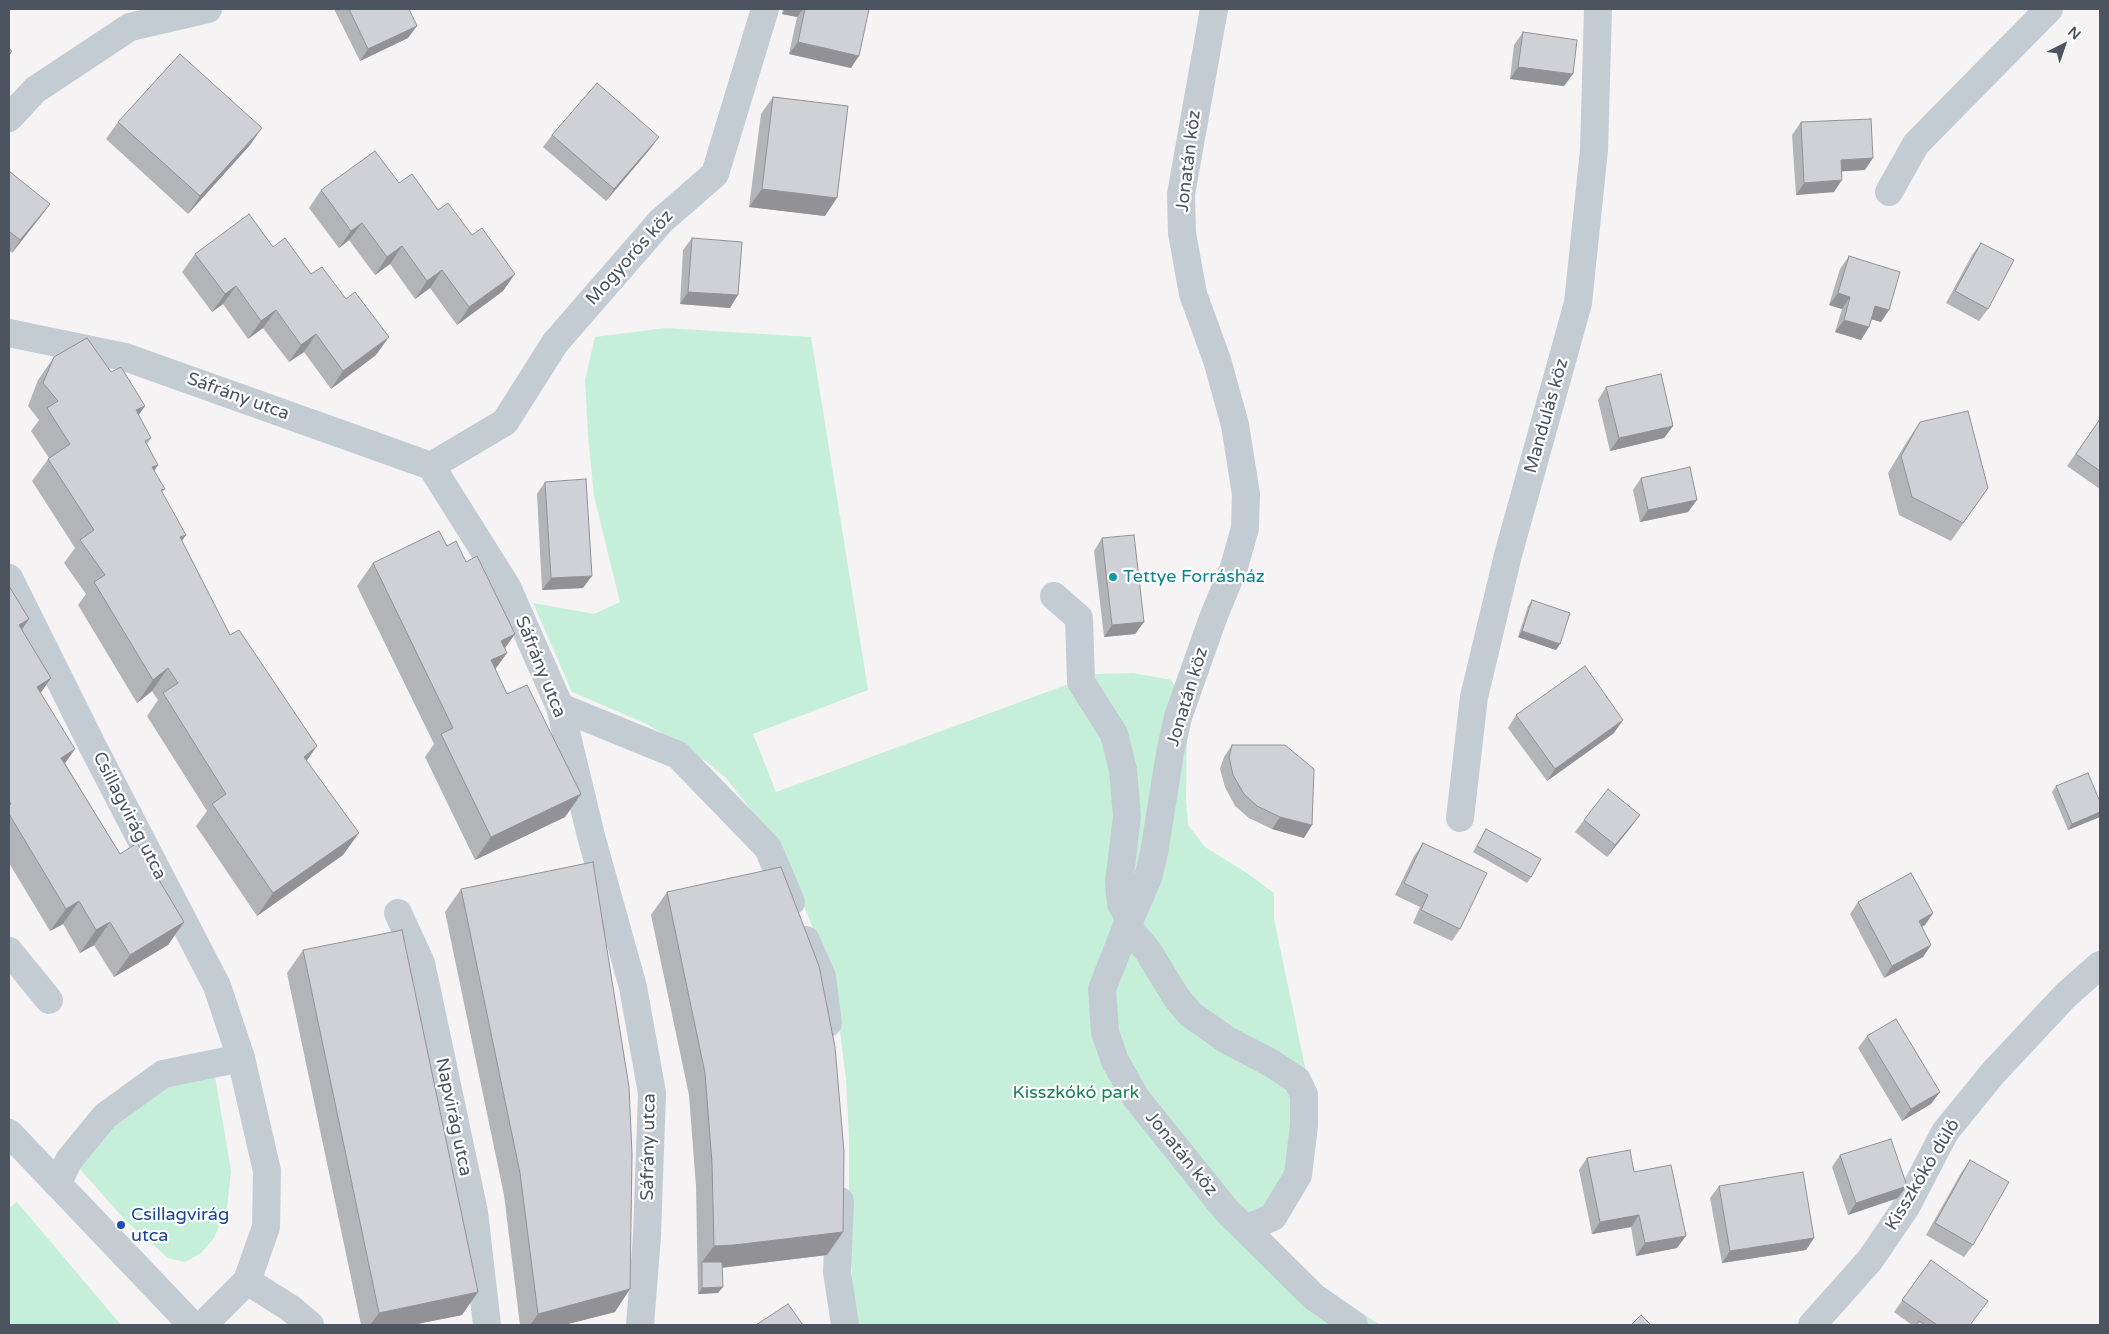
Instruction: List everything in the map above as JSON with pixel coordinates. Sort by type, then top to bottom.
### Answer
[{"type":"street","points":[[9,118],[35,90],[130,27],[208,9]]},
{"type":"street","name":"Mogyorós köz","points":[[431,466],[505,422],[555,343],[661,221],[716,174],[765,9]]},
{"type":"street","name":"Jonatán köz","points":[[1214,9],[1181,194],[1182,233],[1194,294],[1217,360],[1235,424],[1246,494],[1245,528],[1234,567],[1213,618],[1178,717],[1148,878],[1102,988],[1105,1032],[1115,1061],[1136,1098],[1226,1210],[1314,1297],[1354,1325]]},
{"type":"street","name":"Mandulás köz","points":[[1460,818],[1474,697],[1508,555],[1578,302],[1594,150],[1598,9]]},
{"type":"street","points":[[1889,192],[1916,144],[2049,9]]},
{"type":"street","name":"Sáfrány utca","points":[[9,333],[125,357],[431,466],[507,587],[560,707],[591,836],[633,987],[652,1093],[640,1325]]},
{"type":"street","name":"Csillagvirág utca","points":[[9,578],[93,747],[217,986],[241,1058],[267,1171],[266,1227],[247,1281],[203,1325]]},
{"type":"street","points":[[1054,596],[1079,618],[1080,682],[1114,734],[1123,770],[1127,816],[1119,883],[1121,904],[1128,923],[1148,951],[1176,997],[1190,1014],[1227,1040],[1271,1063],[1297,1080],[1304,1095],[1304,1124],[1298,1175],[1273,1217],[1245,1229]]},
{"type":"street","points":[[560,707],[678,755],[768,848],[822,978],[831,1045]]},
{"type":"street","name":"Napvirág utca","points":[[398,913],[421,963],[474,1212],[487,1325]]},
{"type":"street","points":[[9,951],[49,1000]]},
{"type":"street","name":"Kisszkókó dűlő","points":[[1812,1325],[1870,1260],[1906,1207],[1945,1132],[1993,1073],[2066,995],[2100,964]]},
{"type":"street","points":[[57,1184],[69,1160],[105,1116],[163,1074],[241,1058]]},
{"type":"street","points":[[9,1133],[192,1325]]},
{"type":"street","points":[[840,1181],[837,1272],[845,1325]]},
{"type":"street","points":[[247,1281],[290,1308],[310,1325]]},
{"type":"green space","name":"Kisszkókó park","points":[[666,328],[811,337],[868,690],[753,734],[776,792],[1096,674],[1133,673],[1171,680],[1184,699],[1187,728],[1186,801],[1188,825],[1205,847],[1250,875],[1274,893],[1274,919],[1305,1067],[1314,1094],[1268,1232],[1321,1286],[1380,1325],[856,1325],[849,1237],[849,1138],[846,1079],[833,977],[804,906],[771,836],[727,779],[707,762],[647,724],[572,692],[533,603],[594,614],[620,602],[594,496],[585,380],[595,337]]},
{"type":"green space","points":[[213,1065],[231,1171],[227,1208],[214,1238],[201,1253],[185,1262],[168,1258],[125,1220],[72,1160],[164,1076]]},
{"type":"green space","points":[[17,1202],[121,1325],[9,1325],[9,1208]]},
{"type":"building","points":[[349,9],[409,9],[417,26],[368,49]]},
{"type":"building","points":[[805,9],[869,9],[859,56],[798,42]]},
{"type":"building","points":[[1523,32],[1577,40],[1573,74],[1518,67]]},
{"type":"building","points":[[180,54],[262,128],[200,196],[118,122]]},
{"type":"building","points":[[597,83],[659,137],[614,189],[552,135]]},
{"type":"building","points":[[773,97],[848,106],[837,198],[762,189]]},
{"type":"building","points":[[1871,119],[1873,158],[1841,160],[1842,180],[1804,183],[1801,122]]},
{"type":"building","points":[[375,151],[399,183],[412,174],[438,210],[448,203],[472,235],[482,228],[515,274],[469,307],[442,270],[427,281],[402,246],[387,257],[362,223],[351,231],[321,190]]},
{"type":"building","points":[[9,171],[50,204],[20,240],[9,233]]},
{"type":"building","points":[[249,214],[273,247],[285,238],[311,274],[322,267],[346,299],[355,292],[389,337],[343,371],[316,334],[301,345],[276,310],[261,321],[236,286],[225,294],[195,254]]},
{"type":"building","points":[[692,238],[742,242],[738,295],[688,292]]},
{"type":"building","points":[[1981,243],[2014,260],[1988,309],[1955,291]]},
{"type":"building","points":[[1849,256],[1900,272],[1889,310],[1875,306],[1869,327],[1844,320],[1850,297],[1838,293]]},
{"type":"building","points":[[87,338],[111,372],[121,367],[145,406],[136,410],[151,438],[145,441],[158,465],[152,467],[165,489],[161,490],[186,535],[180,537],[230,635],[239,630],[317,746],[304,757],[359,833],[273,893],[212,804],[226,794],[163,693],[178,683],[168,668],[153,680],[94,582],[105,575],[80,540],[94,530],[48,459],[70,444],[47,408],[58,401],[43,383],[54,357]]},
{"type":"building","points":[[1661,374],[1673,426],[1619,438],[1606,387]]},
{"type":"building","points":[[1968,411],[1988,488],[1963,523],[1912,497],[1901,456],[1920,422]]},
{"type":"building","points":[[2100,419],[2100,471],[2076,454]]},
{"type":"building","points":[[1690,467],[1697,500],[1648,510],[1641,478]]},
{"type":"building","points":[[586,479],[592,576],[551,578],[545,482]]},
{"type":"building","points":[[439,531],[447,546],[456,541],[466,562],[477,556],[515,634],[501,641],[507,653],[491,660],[507,694],[527,685],[581,794],[491,837],[441,734],[453,728],[373,563]]},
{"type":"building","points":[[1134,535],[1144,622],[1112,625],[1102,538]]},
{"type":"building","points":[[9,586],[29,619],[19,625],[51,678],[37,687],[75,749],[61,758],[120,854],[137,843],[184,922],[130,955],[110,922],[96,930],[79,901],[66,909],[9,814],[9,806],[11,804],[9,801]]},
{"type":"building","points":[[1532,600],[1570,613],[1560,644],[1522,631]]},
{"type":"building","points":[[1585,666],[1623,720],[1555,769],[1516,715]]},
{"type":"building","points":[[1232,745],[1285,745],[1314,769],[1312,825],[1280,817],[1257,806],[1244,794],[1233,775],[1229,757]]},
{"type":"building","points":[[2088,773],[2100,802],[2100,812],[2072,824],[2056,786]]},
{"type":"building","points":[[1608,789],[1640,815],[1615,845],[1584,820]]},
{"type":"building","points":[[1486,829],[1541,859],[1531,877],[1477,846]]},
{"type":"building","points":[[1423,843],[1487,873],[1460,929],[1421,910],[1428,895],[1404,883]]},
{"type":"building","points":[[593,862],[629,1087],[632,1154],[630,1289],[538,1314],[520,1173],[461,889]]},
{"type":"building","points":[[781,867],[819,966],[835,1047],[844,1152],[843,1232],[714,1246],[712,1163],[705,1073],[667,892]]},
{"type":"building","points":[[1911,873],[1933,913],[1919,921],[1931,945],[1892,966],[1858,902]]},
{"type":"building","points":[[402,930],[478,1292],[379,1313],[303,950]]},
{"type":"building","points":[[1896,1019],[1940,1092],[1911,1109],[1867,1036]]},
{"type":"building","points":[[1891,1139],[1907,1186],[1856,1203],[1840,1155]]},
{"type":"building","points":[[1630,1150],[1634,1172],[1671,1165],[1686,1236],[1645,1243],[1639,1215],[1600,1222],[1587,1158]]},
{"type":"building","points":[[1970,1160],[2009,1182],[1973,1245],[1935,1223]]},
{"type":"building","points":[[1803,1172],[1814,1238],[1730,1251],[1719,1186]]},
{"type":"building","points":[[1931,1260],[1988,1301],[1970,1325],[1937,1325],[1902,1300]]},
{"type":"building","points":[[702,1262],[722,1262],[723,1287],[702,1288]]},
{"type":"building","points":[[788,1304],[803,1325],[756,1325]]},
{"type":"building","points":[[1641,1315],[1651,1325],[1631,1325]]},
{"type":"building","points":[[1919,1321],[1925,1325],[1916,1325]]},
{"type":"place","name":"Tettye Forrásház","points":[[1113,577]]},
{"type":"place","name":"Csillagvirág utca","points":[[121,1225]]}]
